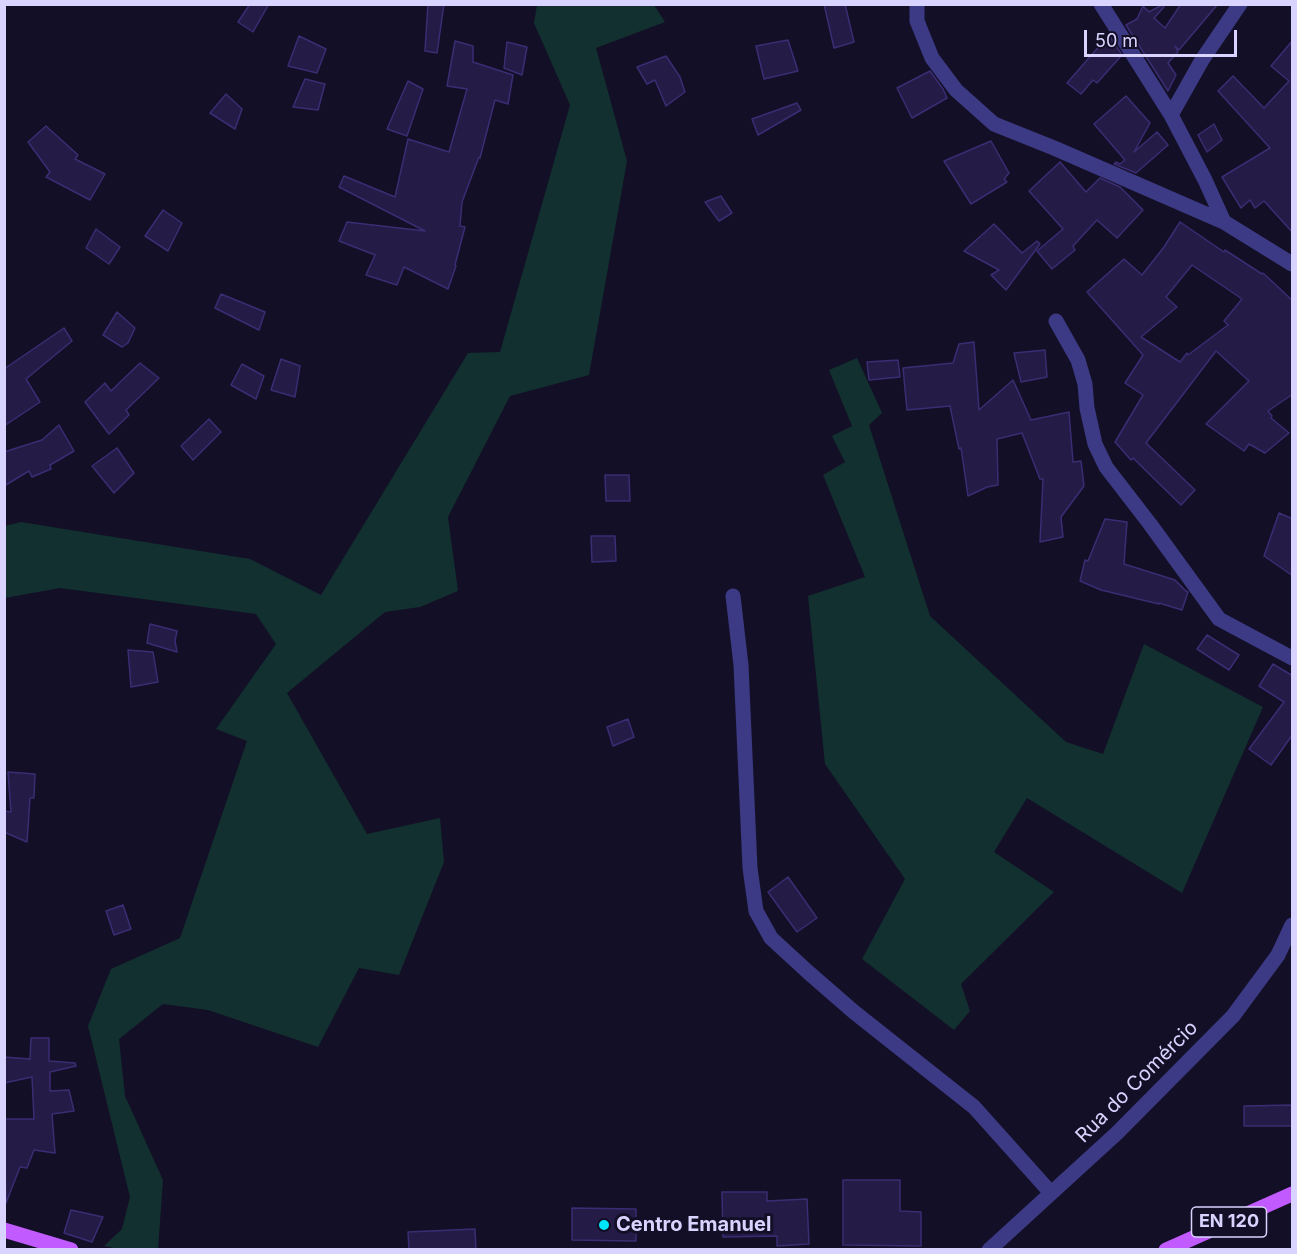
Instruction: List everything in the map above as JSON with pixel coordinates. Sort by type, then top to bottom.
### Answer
[{"type":"main road","name":"EN 120","points":[[1166,1250],[1293,1194]]},
{"type":"main road","points":[[4,1230],[70,1250]]},
{"type":"street","points":[[917,4],[917,21],[932,58],[956,90],[993,124],[1224,222],[1293,264]]},
{"type":"street","points":[[1101,4],[1171,115],[1224,222]]},
{"type":"street","points":[[1171,115],[1202,60],[1240,4]]},
{"type":"street","points":[[1056,321],[1078,360],[1085,384],[1087,408],[1095,444],[1106,468],[1219,619],[1293,658]]},
{"type":"street","points":[[734,596],[741,665],[750,868],[756,911],[771,938],[854,1012],[974,1107],[1051,1193]]},
{"type":"street","name":"Rua do Comércio","points":[[989,1250],[1118,1134],[1233,1016],[1278,955],[1293,925]]},
{"type":"green space","points":[[537,5],[654,5],[665,22],[596,48],[627,161],[589,375],[510,396],[448,517],[458,591],[420,607],[385,612],[287,693],[367,834],[440,818],[444,862],[399,975],[359,968],[318,1047],[208,1010],[163,1004],[119,1039],[125,1096],[163,1180],[158,1249],[119,1249],[104,1246],[122,1229],[130,1197],[88,1026],[111,969],[180,938],[247,741],[216,729],[276,644],[256,614],[60,588],[5,598],[5,526],[21,522],[250,559],[321,595],[468,353],[500,352],[570,105],[534,23]]},
{"type":"green space","points":[[857,358],[882,413],[869,425],[930,616],[1066,742],[1103,754],[1144,644],[1263,707],[1182,893],[1027,798],[994,852],[1054,892],[961,984],[970,1011],[954,1030],[862,959],[905,879],[825,764],[808,596],[865,577],[823,475],[845,462],[832,436],[852,426],[829,370]]},
{"type":"building","points":[[250,4],[269,4],[253,32],[238,22]]},
{"type":"building","points":[[428,4],[444,4],[437,53],[425,51]]},
{"type":"building","points":[[824,4],[845,4],[854,42],[834,48]]},
{"type":"building","points":[[1181,4],[1218,4],[1179,50],[1175,46],[1178,52],[1168,63],[1176,75],[1168,91],[1126,25],[1137,19],[1143,6],[1149,12],[1162,5],[1164,7],[1154,18],[1165,28]]},
{"type":"building","points":[[1109,35],[1122,55],[1097,83],[1093,80],[1081,94],[1067,83]]},
{"type":"building","points":[[299,36],[326,49],[317,73],[288,66]]},
{"type":"building","points":[[788,40],[798,71],[764,79],[756,46]]},
{"type":"building","points":[[1293,40],[1293,233],[1264,201],[1255,208],[1250,200],[1241,208],[1222,177],[1270,148],[1218,91],[1233,76],[1264,108],[1289,81],[1271,66]]},
{"type":"building","points":[[455,41],[473,46],[473,62],[513,75],[508,104],[495,100],[480,158],[462,202],[460,226],[465,227],[448,289],[404,267],[397,285],[366,275],[375,255],[339,241],[347,222],[425,231],[339,187],[344,176],[395,197],[408,139],[449,152],[467,89],[447,86]]},
{"type":"building","points":[[507,42],[527,47],[522,75],[504,68]]},
{"type":"building","points":[[666,56],[680,77],[685,92],[666,106],[655,80],[647,84],[637,67]]},
{"type":"building","points":[[930,71],[947,98],[912,118],[897,88]]},
{"type":"building","points":[[305,79],[325,84],[318,110],[293,107]]},
{"type":"building","points":[[408,81],[423,89],[407,136],[387,129]]},
{"type":"building","points":[[226,94],[242,109],[235,129],[210,113]]},
{"type":"building","points":[[1126,96],[1150,123],[1134,152],[1157,132],[1168,145],[1136,173],[1114,164],[1116,162],[1120,164],[1125,160],[1094,124]]},
{"type":"building","points":[[797,103],[801,110],[758,135],[752,119]]},
{"type":"building","points":[[1214,124],[1222,140],[1207,152],[1198,135]]},
{"type":"building","points":[[46,126],[78,155],[75,159],[105,174],[90,200],[46,177],[50,172],[28,142]]},
{"type":"building","points":[[991,141],[1009,173],[1004,179],[1007,182],[971,204],[944,161]]},
{"type":"building","points":[[1060,162],[1086,192],[1100,178],[1120,187],[1143,210],[1117,238],[1097,220],[1073,246],[1075,250],[1052,269],[1037,251],[1063,229],[1029,191]]},
{"type":"building","points":[[721,196],[732,213],[719,221],[705,202]]},
{"type":"building","points":[[163,210],[182,223],[168,251],[145,236]]},
{"type":"building","points":[[1180,222],[1224,252],[1225,250],[1263,273],[1293,301],[1293,394],[1268,411],[1271,418],[1289,433],[1265,453],[1249,444],[1244,451],[1206,424],[1249,381],[1216,351],[1146,443],[1195,490],[1181,505],[1133,458],[1131,460],[1115,442],[1143,395],[1125,383],[1143,355],[1087,292],[1124,259],[1142,275]],"holes":[[[1192,265],[1242,299],[1224,321],[1228,325],[1188,355],[1187,353],[1180,362],[1141,337],[1177,307],[1166,297]]]},
{"type":"building","points":[[994,224],[1022,253],[1037,241],[1040,244],[1006,290],[991,275],[999,270],[964,251]]},
{"type":"building","points":[[96,229],[120,247],[109,264],[86,248]]},
{"type":"building","points":[[221,294],[265,312],[259,330],[215,308]]},
{"type":"building","points":[[117,312],[135,328],[128,343],[122,347],[103,335]]},
{"type":"building","points":[[64,328],[72,341],[26,379],[40,402],[4,426],[4,369]]},
{"type":"building","points":[[974,342],[979,410],[1013,380],[1031,420],[1069,412],[1073,462],[1081,461],[1084,486],[1061,517],[1063,537],[1040,542],[1043,479],[1040,479],[1022,433],[997,439],[998,485],[987,487],[968,496],[961,448],[959,449],[950,406],[907,410],[903,368],[953,363],[959,344]]},
{"type":"building","points":[[1045,350],[1047,377],[1021,382],[1014,353]]},
{"type":"building","points":[[281,359],[300,366],[295,397],[271,390]]},
{"type":"building","points":[[898,360],[900,377],[869,380],[867,362]]},
{"type":"building","points":[[140,363],[159,378],[126,410],[129,415],[109,434],[85,402],[105,383],[111,391]]},
{"type":"building","points":[[242,364],[264,376],[256,399],[231,385]]},
{"type":"building","points":[[209,419],[221,432],[193,460],[181,446]]},
{"type":"building","points":[[59,425],[74,451],[50,465],[51,469],[32,477],[29,471],[4,486],[4,452],[42,440]]},
{"type":"building","points":[[117,448],[134,473],[114,493],[92,466]]},
{"type":"building","points":[[605,475],[629,475],[630,501],[606,501]]},
{"type":"building","points":[[1279,513],[1293,519],[1293,576],[1264,556]]},
{"type":"building","points":[[1105,519],[1127,522],[1124,564],[1175,580],[1188,592],[1182,610],[1101,590],[1080,581],[1085,560],[1088,561]]},
{"type":"building","points":[[591,536],[615,536],[616,561],[592,562]]},
{"type":"building","points":[[150,624],[177,631],[175,641],[177,652],[147,643]]},
{"type":"building","points":[[1207,635],[1239,655],[1229,670],[1197,649]]},
{"type":"building","points":[[128,650],[153,652],[158,682],[131,687]]},
{"type":"building","points":[[1273,664],[1293,676],[1293,734],[1271,765],[1249,749],[1284,702],[1259,686]]},
{"type":"building","points":[[628,719],[634,737],[613,746],[607,727]]},
{"type":"building","points":[[8,772],[35,774],[34,798],[30,798],[27,842],[4,832],[4,811],[11,812]]},
{"type":"building","points":[[788,877],[817,918],[797,932],[768,892]]},
{"type":"building","points":[[123,905],[131,929],[114,935],[106,911]]},
{"type":"building","points":[[31,1038],[49,1038],[49,1061],[75,1063],[76,1066],[50,1072],[50,1091],[69,1090],[74,1111],[52,1114],[55,1153],[34,1150],[27,1168],[20,1167],[6,1203],[4,1119],[34,1119],[32,1077],[4,1083],[4,1057],[30,1059]]},
{"type":"building","points":[[1293,1105],[1293,1126],[1244,1126],[1244,1106]]},
{"type":"building","points":[[843,1180],[900,1180],[900,1211],[921,1212],[921,1246],[843,1245]]},
{"type":"building","points":[[722,1192],[767,1192],[767,1201],[807,1199],[809,1244],[777,1246],[777,1236],[723,1237]]},
{"type":"building","name":"Centro Emanuel","points":[[572,1208],[636,1209],[636,1241],[572,1240]]},
{"type":"building","points":[[71,1210],[103,1217],[92,1242],[64,1233]]},
{"type":"building","points":[[475,1229],[476,1250],[409,1250],[408,1232]]},
{"type":"place","name":"Centro Emanuel","points":[[604,1225]]}]
